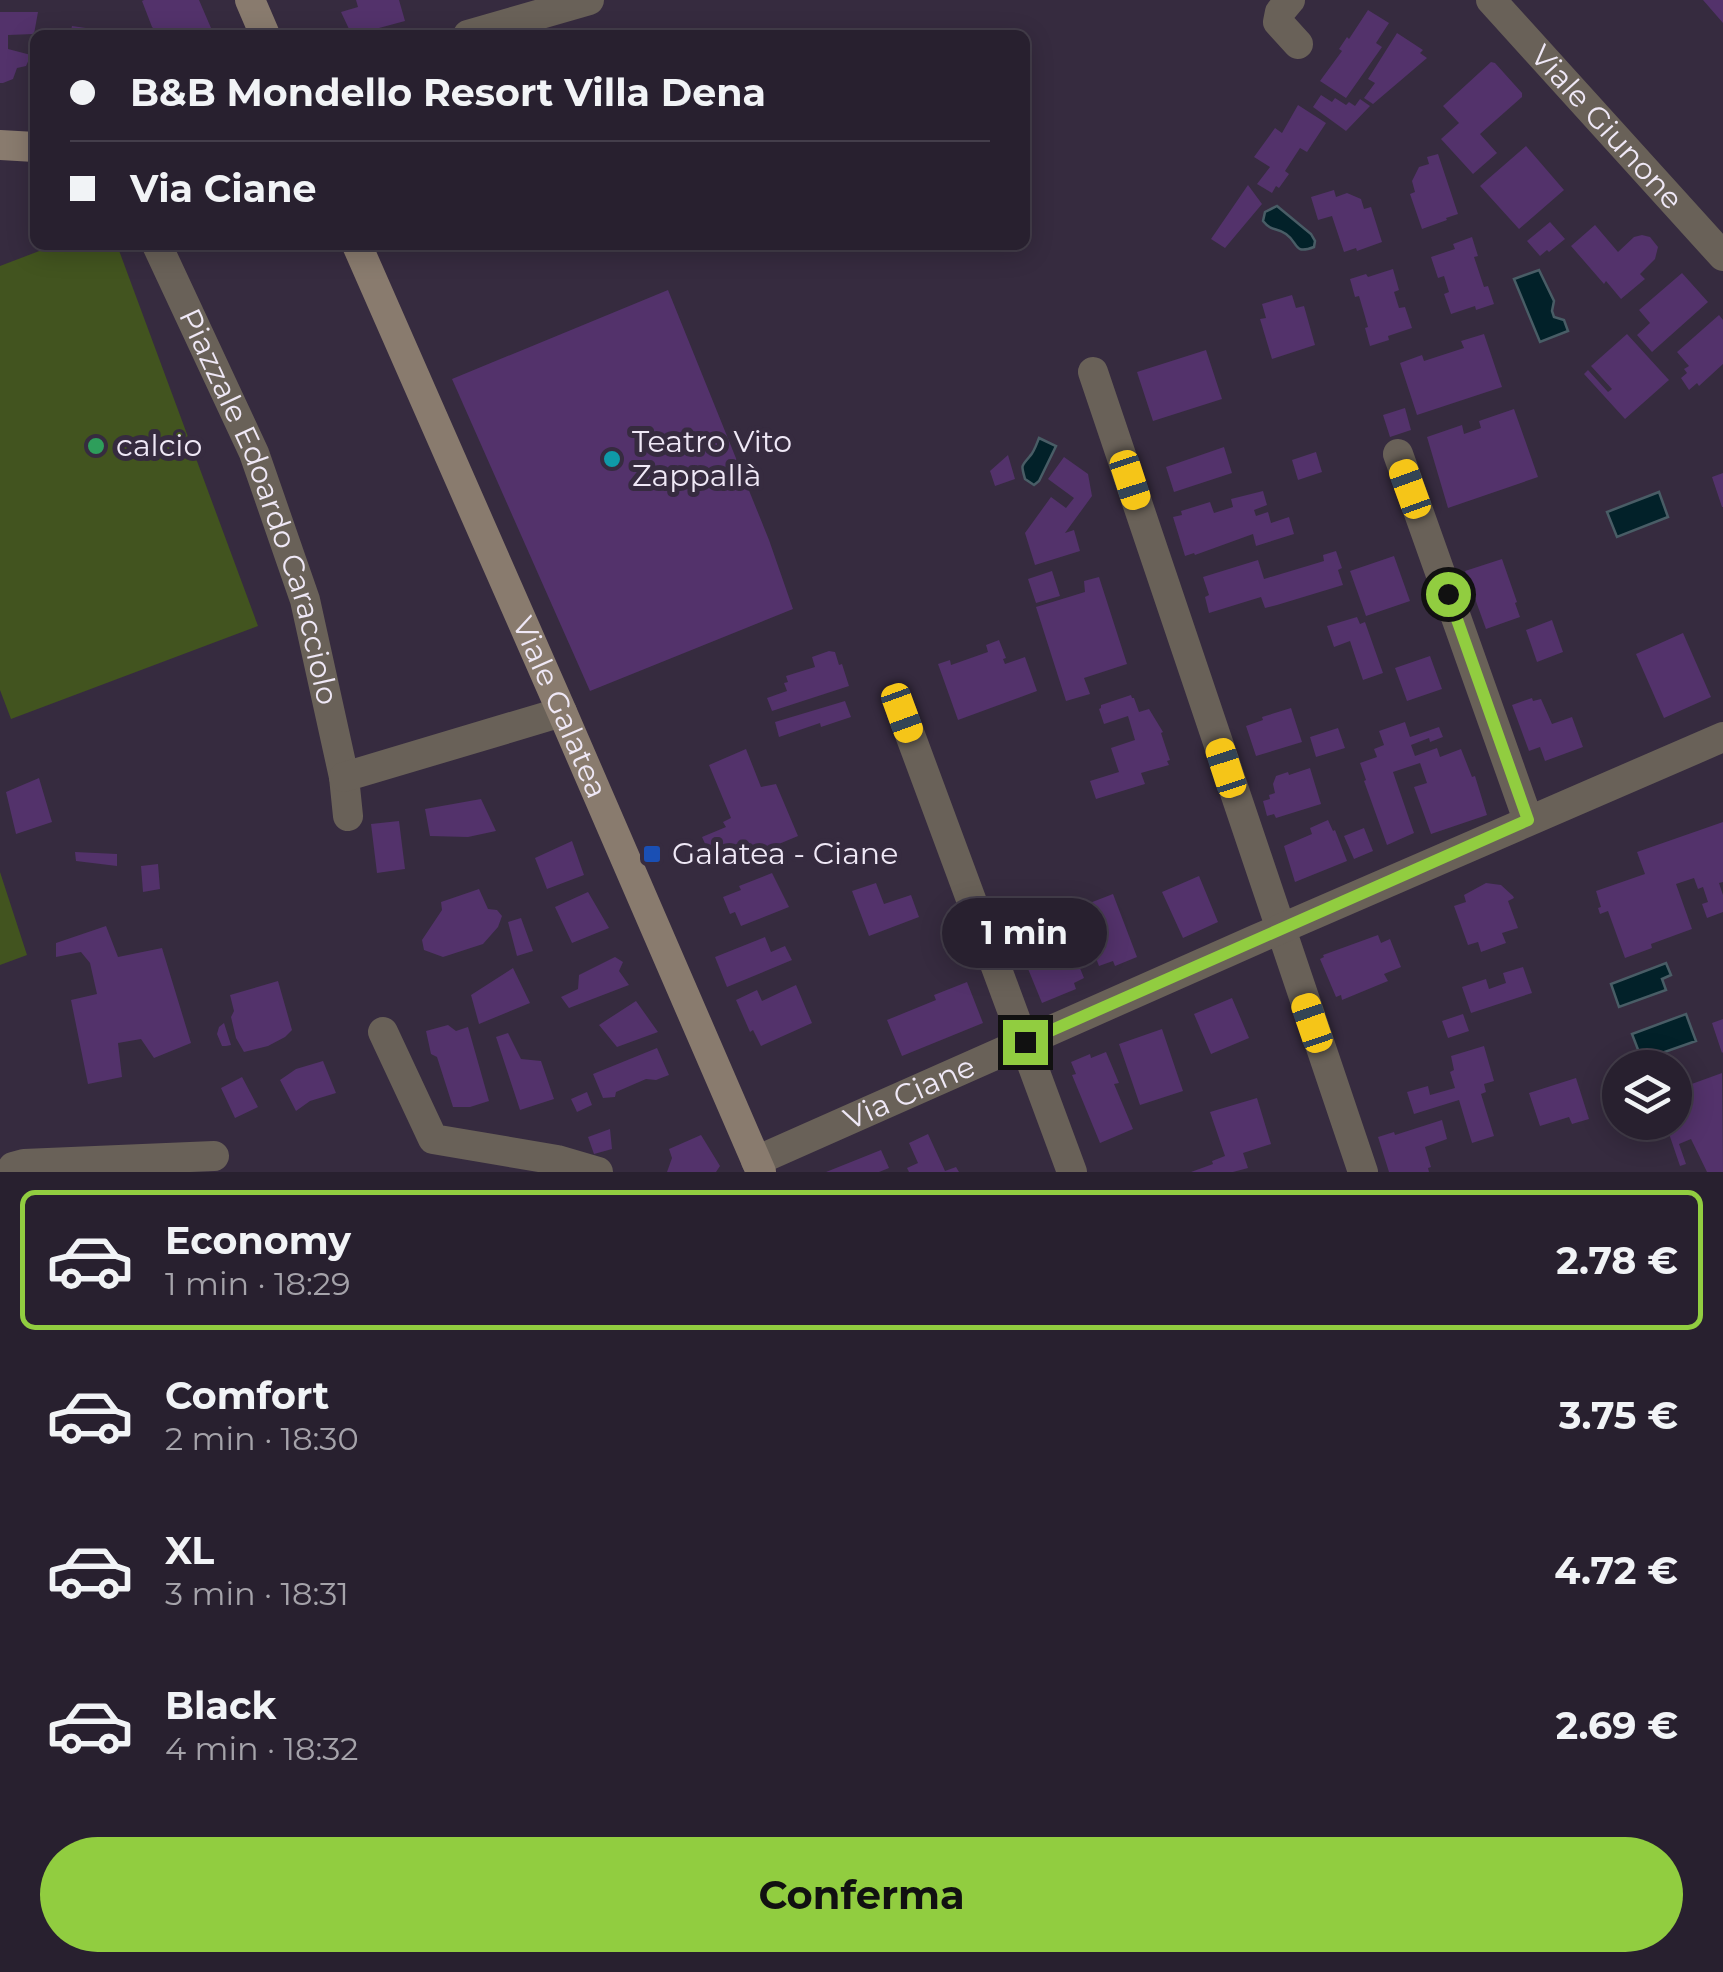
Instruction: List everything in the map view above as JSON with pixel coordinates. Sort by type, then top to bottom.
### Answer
[{"type":"main road","points":[[250,0],[264,30]]},
{"type":"main road","points":[[0,144],[30,147]]},
{"type":"main road","name":"Viale Galatea","points":[[359,250],[758,1167]]},
{"type":"street","points":[[485,30],[590,0]]},
{"type":"street","points":[[1290,0],[1280,12],[1278,22],[1298,44]]},
{"type":"street","name":"Viale Giunone","points":[[1490,0],[1723,256]]},
{"type":"street","name":"Piazzale Edoardo Caracciolo","points":[[159,250],[254,453],[306,600],[344,777],[348,816]]},
{"type":"street","points":[[1093,372],[1363,1172]]},
{"type":"street","points":[[1398,454],[1528,820]]},
{"type":"street","points":[[344,777],[562,712]]},
{"type":"street","points":[[902,713],[1072,1172]]},
{"type":"street","name":"Via Ciane","points":[[758,1167],[1025,1042],[1723,737]]},
{"type":"street","points":[[382,1032],[432,1139],[557,1160],[598,1172]]},
{"type":"street","points":[[10,1172],[24,1164],[214,1156]]},
{"type":"green space","name":"calcio","points":[[42,250],[119,250],[258,626],[11,719],[0,690],[0,266]]},
{"type":"green space","points":[[0,872],[27,955],[0,965]]},
{"type":"water","points":[[1277,206],[1311,234],[1314,247],[1299,249],[1286,234],[1263,221],[1265,212]]},
{"type":"water","points":[[1539,270],[1554,301],[1554,317],[1564,320],[1568,331],[1540,342],[1514,279]]},
{"type":"water","points":[[1039,438],[1056,446],[1034,485],[1025,479],[1023,466]]},
{"type":"water","points":[[1659,492],[1668,517],[1617,537],[1607,512]]},
{"type":"water","points":[[1666,963],[1671,975],[1662,979],[1666,990],[1619,1007],[1611,984]]},
{"type":"water","points":[[1686,1014],[1696,1041],[1670,1050],[1638,1050],[1632,1034]]},
{"type":"building","points":[[199,0],[212,30],[155,30],[142,1]]},
{"type":"building","points":[[356,0],[399,0],[405,21],[380,30],[346,30],[341,12],[358,7]]},
{"type":"building","points":[[1703,0],[1723,0],[1723,23]]},
{"type":"building","points":[[1368,10],[1389,23],[1376,43],[1382,47],[1346,98],[1320,81]]},
{"type":"building","points":[[0,12],[38,12],[35,30],[30,30],[30,34],[8,35],[8,49],[30,57],[26,66],[17,68],[13,79],[0,83]]},
{"type":"building","points":[[1397,33],[1423,50],[1420,53],[1427,58],[1373,104],[1364,98],[1375,83],[1368,79]]},
{"type":"building","points":[[1491,62],[1522,97],[1480,134],[1497,153],[1473,174],[1441,139],[1459,123],[1443,106]]},
{"type":"building","points":[[1321,95],[1332,102],[1335,98],[1355,106],[1360,99],[1370,106],[1346,131],[1313,107]]},
{"type":"building","points":[[1298,105],[1326,123],[1307,152],[1300,148],[1285,171],[1289,174],[1272,193],[1257,184],[1270,167],[1254,157],[1275,128],[1282,133]]},
{"type":"building","points":[[1526,146],[1564,190],[1519,229],[1480,186]]},
{"type":"building","points":[[1438,154],[1458,214],[1422,229],[1410,194],[1415,192],[1412,181],[1419,167],[1429,164],[1427,157]]},
{"type":"building","points":[[1248,185],[1262,204],[1225,248],[1211,239]]},
{"type":"building","points":[[1334,190],[1336,197],[1347,193],[1361,199],[1364,209],[1371,207],[1382,242],[1344,252],[1332,216],[1318,220],[1311,197]]},
{"type":"building","points":[[1550,222],[1565,239],[1540,256],[1527,241]]},
{"type":"building","points":[[1595,225],[1618,252],[1642,235],[1650,237],[1658,247],[1655,259],[1640,274],[1645,279],[1621,299],[1571,246]]},
{"type":"building","points":[[1472,237],[1478,256],[1474,257],[1494,304],[1451,314],[1444,294],[1449,292],[1444,276],[1438,278],[1431,257],[1455,249],[1453,244]]},
{"type":"building","points":[[1393,269],[1399,308],[1405,307],[1412,328],[1370,346],[1359,296],[1355,297],[1350,279]]},
{"type":"building","points":[[1682,273],[1708,302],[1652,352],[1637,335],[1650,323],[1639,310]]},
{"type":"building","name":"Teatro Vito Zappallà","points":[[668,290],[793,609],[590,691],[452,379]]},
{"type":"building","points":[[1292,295],[1296,308],[1304,306],[1315,345],[1272,359],[1260,319],[1266,318],[1262,304]]},
{"type":"building","points":[[1719,315],[1723,320],[1723,364],[1689,390],[1681,378],[1689,366],[1677,352]]},
{"type":"building","points":[[1484,334],[1502,387],[1417,415],[1400,363],[1422,355],[1424,361],[1464,348],[1461,341]]},
{"type":"building","points":[[1627,334],[1669,380],[1625,419],[1584,374],[1588,370],[1608,392],[1612,389],[1591,366]]},
{"type":"building","points":[[1206,350],[1222,399],[1153,421],[1137,372]]},
{"type":"building","points":[[1405,408],[1411,430],[1390,437],[1383,415]]},
{"type":"building","points":[[1514,409],[1538,477],[1448,508],[1427,437],[1462,425],[1464,434],[1481,428],[1479,421]]},
{"type":"building","points":[[1224,447],[1232,473],[1174,492],[1166,467]]},
{"type":"building","points":[[1316,452],[1322,472],[1298,480],[1292,460]]},
{"type":"building","points":[[1008,455],[1015,479],[995,486],[990,471]]},
{"type":"building","points":[[1064,457],[1088,474],[1092,496],[1065,533],[1074,530],[1080,551],[1035,565],[1025,533],[1051,497],[1066,508],[1074,498],[1048,479]]},
{"type":"building","points":[[1723,473],[1723,507],[1722,507],[1712,477]]},
{"type":"building","points":[[1263,491],[1267,505],[1254,510],[1256,516],[1268,512],[1271,523],[1289,517],[1294,534],[1256,546],[1253,534],[1185,556],[1173,517],[1210,502],[1214,513],[1233,507],[1231,499]]},
{"type":"building","points":[[1336,551],[1343,585],[1265,608],[1261,597],[1209,613],[1203,577],[1258,560],[1264,579],[1324,561],[1323,555]]},
{"type":"building","points":[[1394,556],[1410,601],[1366,616],[1350,571]]},
{"type":"building","points":[[1502,559],[1520,617],[1486,629],[1465,571]]},
{"type":"building","points":[[1052,571],[1060,596],[1036,603],[1028,579]]},
{"type":"building","points":[[1099,577],[1127,664],[1084,678],[1090,694],[1066,701],[1036,607],[1085,592],[1084,581]]},
{"type":"building","points":[[1357,617],[1360,624],[1365,622],[1383,673],[1363,680],[1350,641],[1334,647],[1327,626]]},
{"type":"building","points":[[1552,620],[1563,652],[1537,662],[1526,630]]},
{"type":"building","points":[[1683,633],[1711,697],[1664,718],[1636,654]]},
{"type":"building","points":[[999,640],[1005,664],[1025,657],[1037,691],[958,720],[938,664],[950,660],[951,665],[988,652],[986,645]]},
{"type":"building","points":[[835,652],[839,665],[842,664],[849,686],[772,711],[767,698],[787,691],[786,676],[815,667],[812,657]]},
{"type":"building","points":[[1430,656],[1442,689],[1407,701],[1395,668]]},
{"type":"building","points":[[1131,695],[1139,712],[1149,709],[1163,732],[1169,765],[1141,773],[1145,784],[1096,799],[1090,781],[1119,772],[1111,748],[1135,740],[1128,716],[1104,724],[1099,709]]},
{"type":"building","points":[[1541,699],[1552,724],[1572,717],[1583,747],[1545,761],[1540,747],[1529,751],[1512,705]]},
{"type":"building","points":[[845,701],[851,717],[779,737],[775,722]]},
{"type":"building","points":[[1291,708],[1302,742],[1256,756],[1246,726]]},
{"type":"building","points":[[1405,722],[1410,737],[1439,727],[1443,737],[1411,745],[1415,756],[1437,748],[1440,757],[1461,749],[1472,777],[1475,776],[1487,815],[1431,834],[1414,787],[1427,783],[1420,763],[1393,772],[1414,833],[1387,845],[1360,763],[1377,757],[1374,749],[1384,745],[1379,731]]},
{"type":"building","points":[[1338,728],[1345,748],[1316,757],[1310,737]]},
{"type":"building","points":[[746,749],[761,787],[776,784],[798,836],[740,860],[736,849],[712,859],[702,837],[726,827],[723,822],[731,818],[709,765]]},
{"type":"building","points":[[1310,768],[1321,804],[1276,818],[1274,814],[1267,816],[1263,801],[1275,793],[1276,776]]},
{"type":"building","points":[[39,778],[52,822],[16,834],[6,792]]},
{"type":"building","points":[[481,799],[496,831],[468,837],[430,836],[425,809]]},
{"type":"building","points":[[1328,820],[1347,861],[1295,882],[1284,846],[1312,834],[1310,828]]},
{"type":"building","points":[[399,821],[405,869],[377,873],[371,824]]},
{"type":"building","points":[[1723,822],[1723,882],[1719,883],[1723,912],[1707,918],[1702,904],[1708,902],[1703,887],[1698,889],[1694,878],[1676,884],[1692,929],[1625,958],[1608,911],[1600,914],[1596,891],[1645,874],[1637,852]]},
{"type":"building","points":[[1364,828],[1373,851],[1354,859],[1344,836]]},
{"type":"building","points":[[572,841],[584,875],[547,889],[535,858]]},
{"type":"building","points":[[75,852],[117,854],[117,866],[76,861]]},
{"type":"building","points":[[158,864],[160,889],[143,892],[141,866]]},
{"type":"building","points":[[772,873],[789,907],[741,926],[735,912],[730,914],[723,897]]},
{"type":"building","points":[[1199,876],[1218,922],[1183,938],[1162,892]]},
{"type":"building","points":[[876,883],[884,904],[911,895],[919,917],[869,936],[852,891]]},
{"type":"building","points":[[1486,883],[1501,885],[1513,896],[1508,901],[1518,928],[1502,933],[1506,943],[1481,952],[1478,942],[1468,945],[1454,906],[1466,902],[1464,895]]},
{"type":"building","points":[[479,889],[488,909],[497,910],[502,916],[483,944],[443,957],[424,950],[422,940],[442,910],[441,902]]},
{"type":"building","points":[[588,892],[609,928],[572,943],[555,907]]},
{"type":"building","points":[[1113,894],[1137,957],[1115,966],[1113,961],[1099,966],[1087,935],[1079,938],[1069,911]]},
{"type":"building","points":[[521,918],[533,951],[517,956],[508,922]]},
{"type":"building","points":[[106,926],[118,957],[162,948],[191,1043],[154,1058],[141,1039],[118,1043],[122,1077],[88,1084],[71,1000],[97,994],[90,963],[81,952],[56,957],[56,943]]},
{"type":"building","points":[[1378,935],[1381,943],[1390,939],[1401,967],[1384,974],[1388,981],[1342,1000],[1341,995],[1336,997],[1320,959]]},
{"type":"building","points":[[765,937],[771,952],[785,946],[792,960],[727,987],[715,957]]},
{"type":"building","points":[[1046,939],[1049,947],[1068,939],[1084,978],[1074,983],[1076,989],[1042,1003],[1023,949]]},
{"type":"building","points":[[615,957],[623,962],[619,971],[629,985],[569,1008],[561,997],[578,989],[579,975]]},
{"type":"building","points":[[1523,967],[1532,993],[1471,1013],[1462,987],[1486,979],[1489,989],[1506,983],[1503,973]]},
{"type":"building","points":[[513,968],[530,1003],[479,1024],[471,995]]},
{"type":"building","points":[[278,981],[292,1030],[268,1046],[244,1052],[236,1038],[230,995]]},
{"type":"building","points":[[967,982],[983,1023],[902,1056],[887,1020]]},
{"type":"building","points":[[796,985],[812,1023],[761,1046],[736,1000],[757,990],[762,1001]]},
{"type":"building","points":[[1232,998],[1249,1038],[1211,1054],[1194,1014]]},
{"type":"building","points":[[636,1001],[658,1032],[617,1047],[599,1025]]},
{"type":"building","points":[[1463,1014],[1469,1031],[1448,1038],[1442,1021]]},
{"type":"building","points":[[1723,1019],[1723,1052],[1722,1053],[1712,1023]]},
{"type":"building","points":[[224,1023],[231,1045],[222,1046],[217,1034]]},
{"type":"building","points":[[448,1025],[456,1031],[468,1027],[489,1101],[453,1107],[426,1031]]},
{"type":"building","points":[[1162,1029],[1183,1091],[1140,1105],[1119,1044]]},
{"type":"building","points":[[508,1033],[521,1059],[541,1061],[554,1099],[520,1110],[496,1037]]},
{"type":"building","points":[[1484,1046],[1494,1081],[1484,1084],[1486,1092],[1481,1094],[1494,1136],[1472,1143],[1459,1100],[1414,1114],[1407,1092],[1428,1086],[1430,1095],[1455,1088],[1451,1056]]},
{"type":"building","points":[[657,1048],[669,1075],[646,1079],[616,1092],[615,1097],[603,1098],[593,1074]]},
{"type":"building","points":[[1106,1052],[1119,1083],[1114,1084],[1133,1129],[1100,1143],[1072,1075],[1076,1074],[1071,1062]]},
{"type":"building","points":[[323,1061],[336,1093],[310,1101],[296,1111],[280,1080],[296,1069]]},
{"type":"building","points":[[1722,1073],[1723,1172],[1707,1172],[1691,1140],[1692,1084]]},
{"type":"building","points":[[242,1077],[258,1107],[235,1118],[221,1088]]},
{"type":"building","points":[[1576,1078],[1589,1119],[1572,1124],[1569,1117],[1540,1126],[1529,1093]]},
{"type":"building","points":[[587,1092],[592,1105],[577,1112],[571,1099]]},
{"type":"building","points":[[1257,1098],[1271,1144],[1243,1153],[1248,1168],[1191,1172],[1225,1156],[1210,1112]]},
{"type":"building","points":[[1442,1120],[1447,1139],[1425,1147],[1429,1172],[1389,1172],[1378,1137]]},
{"type":"building","points":[[610,1129],[612,1149],[594,1154],[588,1137]]},
{"type":"building","points":[[928,1134],[945,1171],[956,1167],[959,1172],[909,1172],[907,1168],[918,1163],[909,1143]]},
{"type":"building","points":[[701,1135],[720,1166],[716,1172],[667,1172],[672,1158],[669,1149]]},
{"type":"building","points":[[1671,1140],[1689,1140],[1679,1144],[1686,1164],[1680,1166]]},
{"type":"building","points":[[881,1150],[889,1168],[879,1172],[826,1172]]},
{"type":"place","name":"calcio","points":[[96,446]]},
{"type":"place","name":"Teatro Vito Zappallà","points":[[612,459]]},
{"type":"place","name":"Galatea - Ciane","points":[[652,854]]},
{"type":"route","points":[[1025,1042],[1528,820],[1448,594]]}]
